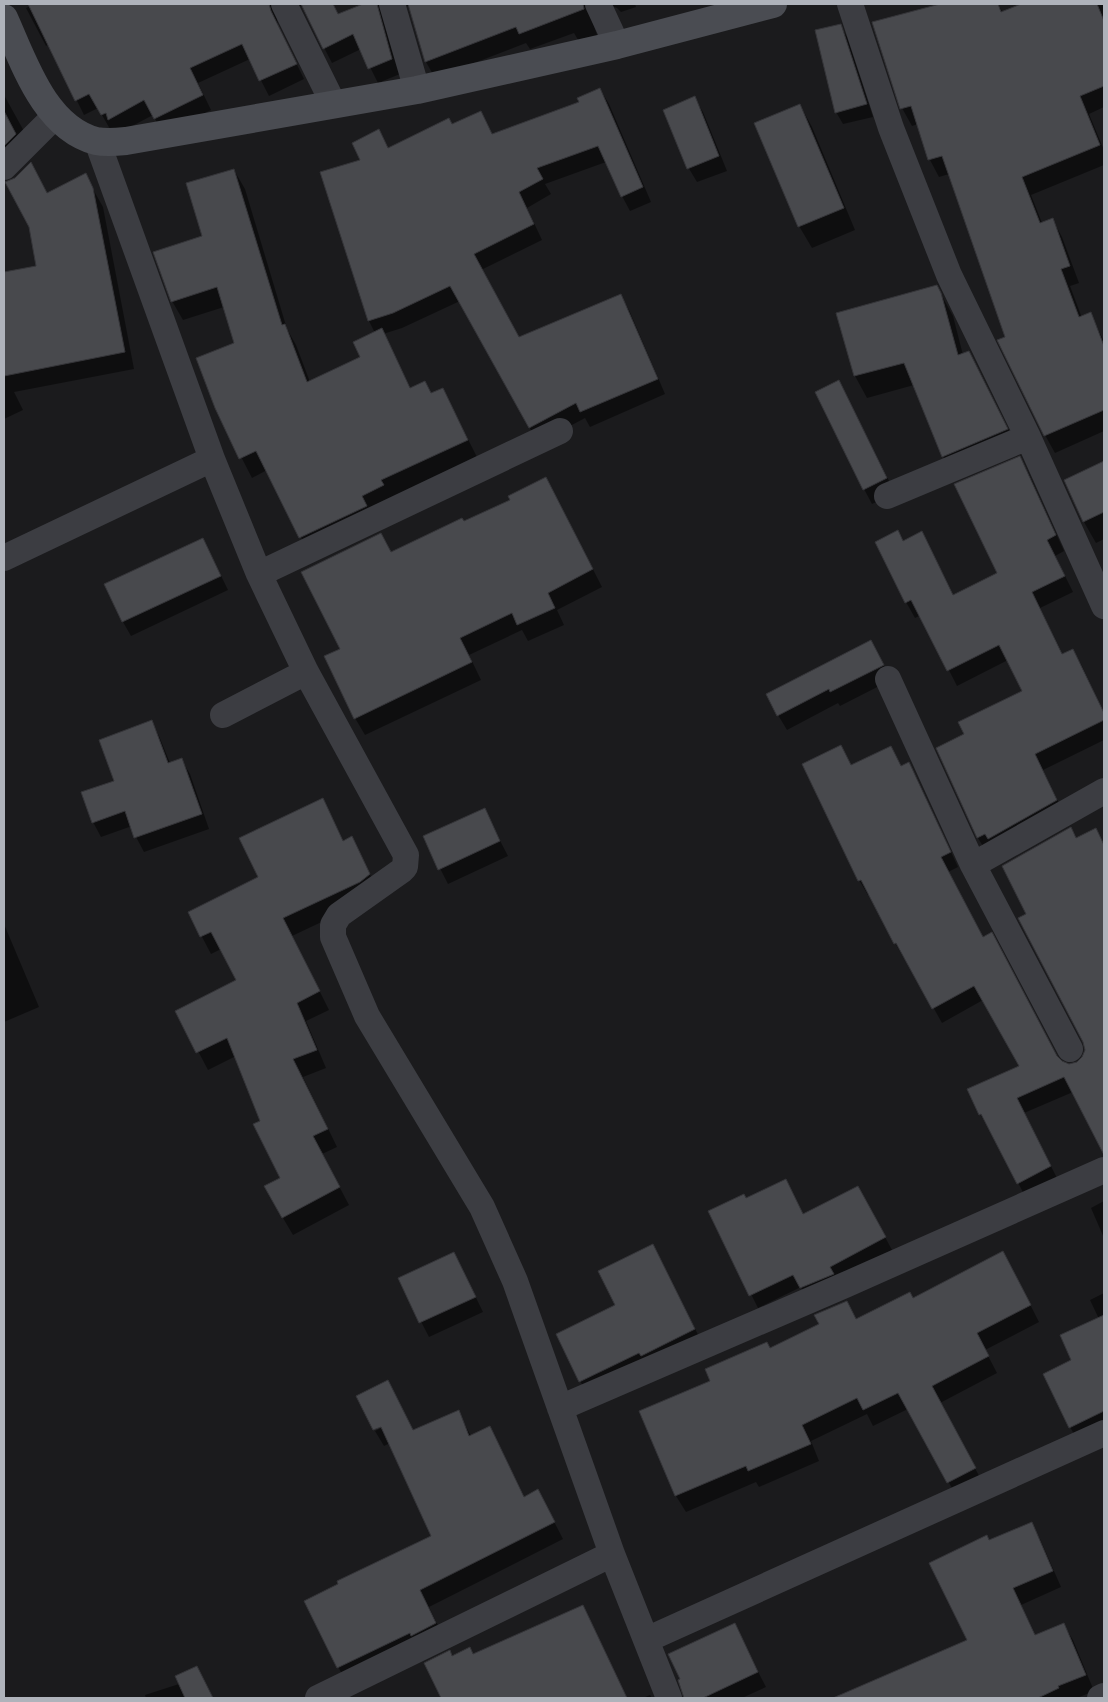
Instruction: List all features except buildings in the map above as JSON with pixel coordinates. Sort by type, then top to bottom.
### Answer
[{"type":"main road","points":[[4,18],[34,83],[55,116],[75,132],[97,141],[109,143],[126,142],[418,90],[617,45],[773,4]]},
{"type":"street","points":[[284,4],[334,106]]},
{"type":"street","points":[[392,4],[418,90]]},
{"type":"street","points":[[598,4],[617,45]]},
{"type":"street","points":[[850,4],[891,128],[949,275],[1028,437],[1104,606]]},
{"type":"street","points":[[4,167],[55,116]]},
{"type":"street","points":[[97,141],[212,459],[259,574],[306,672],[406,855],[405,866],[401,871],[339,915],[333,925],[333,937],[366,1016],[482,1207],[515,1281],[612,1554],[669,1698]]},
{"type":"street","points":[[259,574],[560,431]]},
{"type":"street","points":[[887,496],[1028,437]]},
{"type":"street","points":[[4,558],[212,459]]},
{"type":"street","points":[[223,715],[306,672]]},
{"type":"street","points":[[888,679],[972,865],[1070,1049]]},
{"type":"street","points":[[972,865],[1104,790]]},
{"type":"street","points":[[560,1408],[1104,1170]]},
{"type":"street","points":[[646,1640],[1104,1433]]},
{"type":"street","points":[[318,1698],[612,1554]]},
{"type":"street","points":[[1100,1698],[1104,1696]]}]
